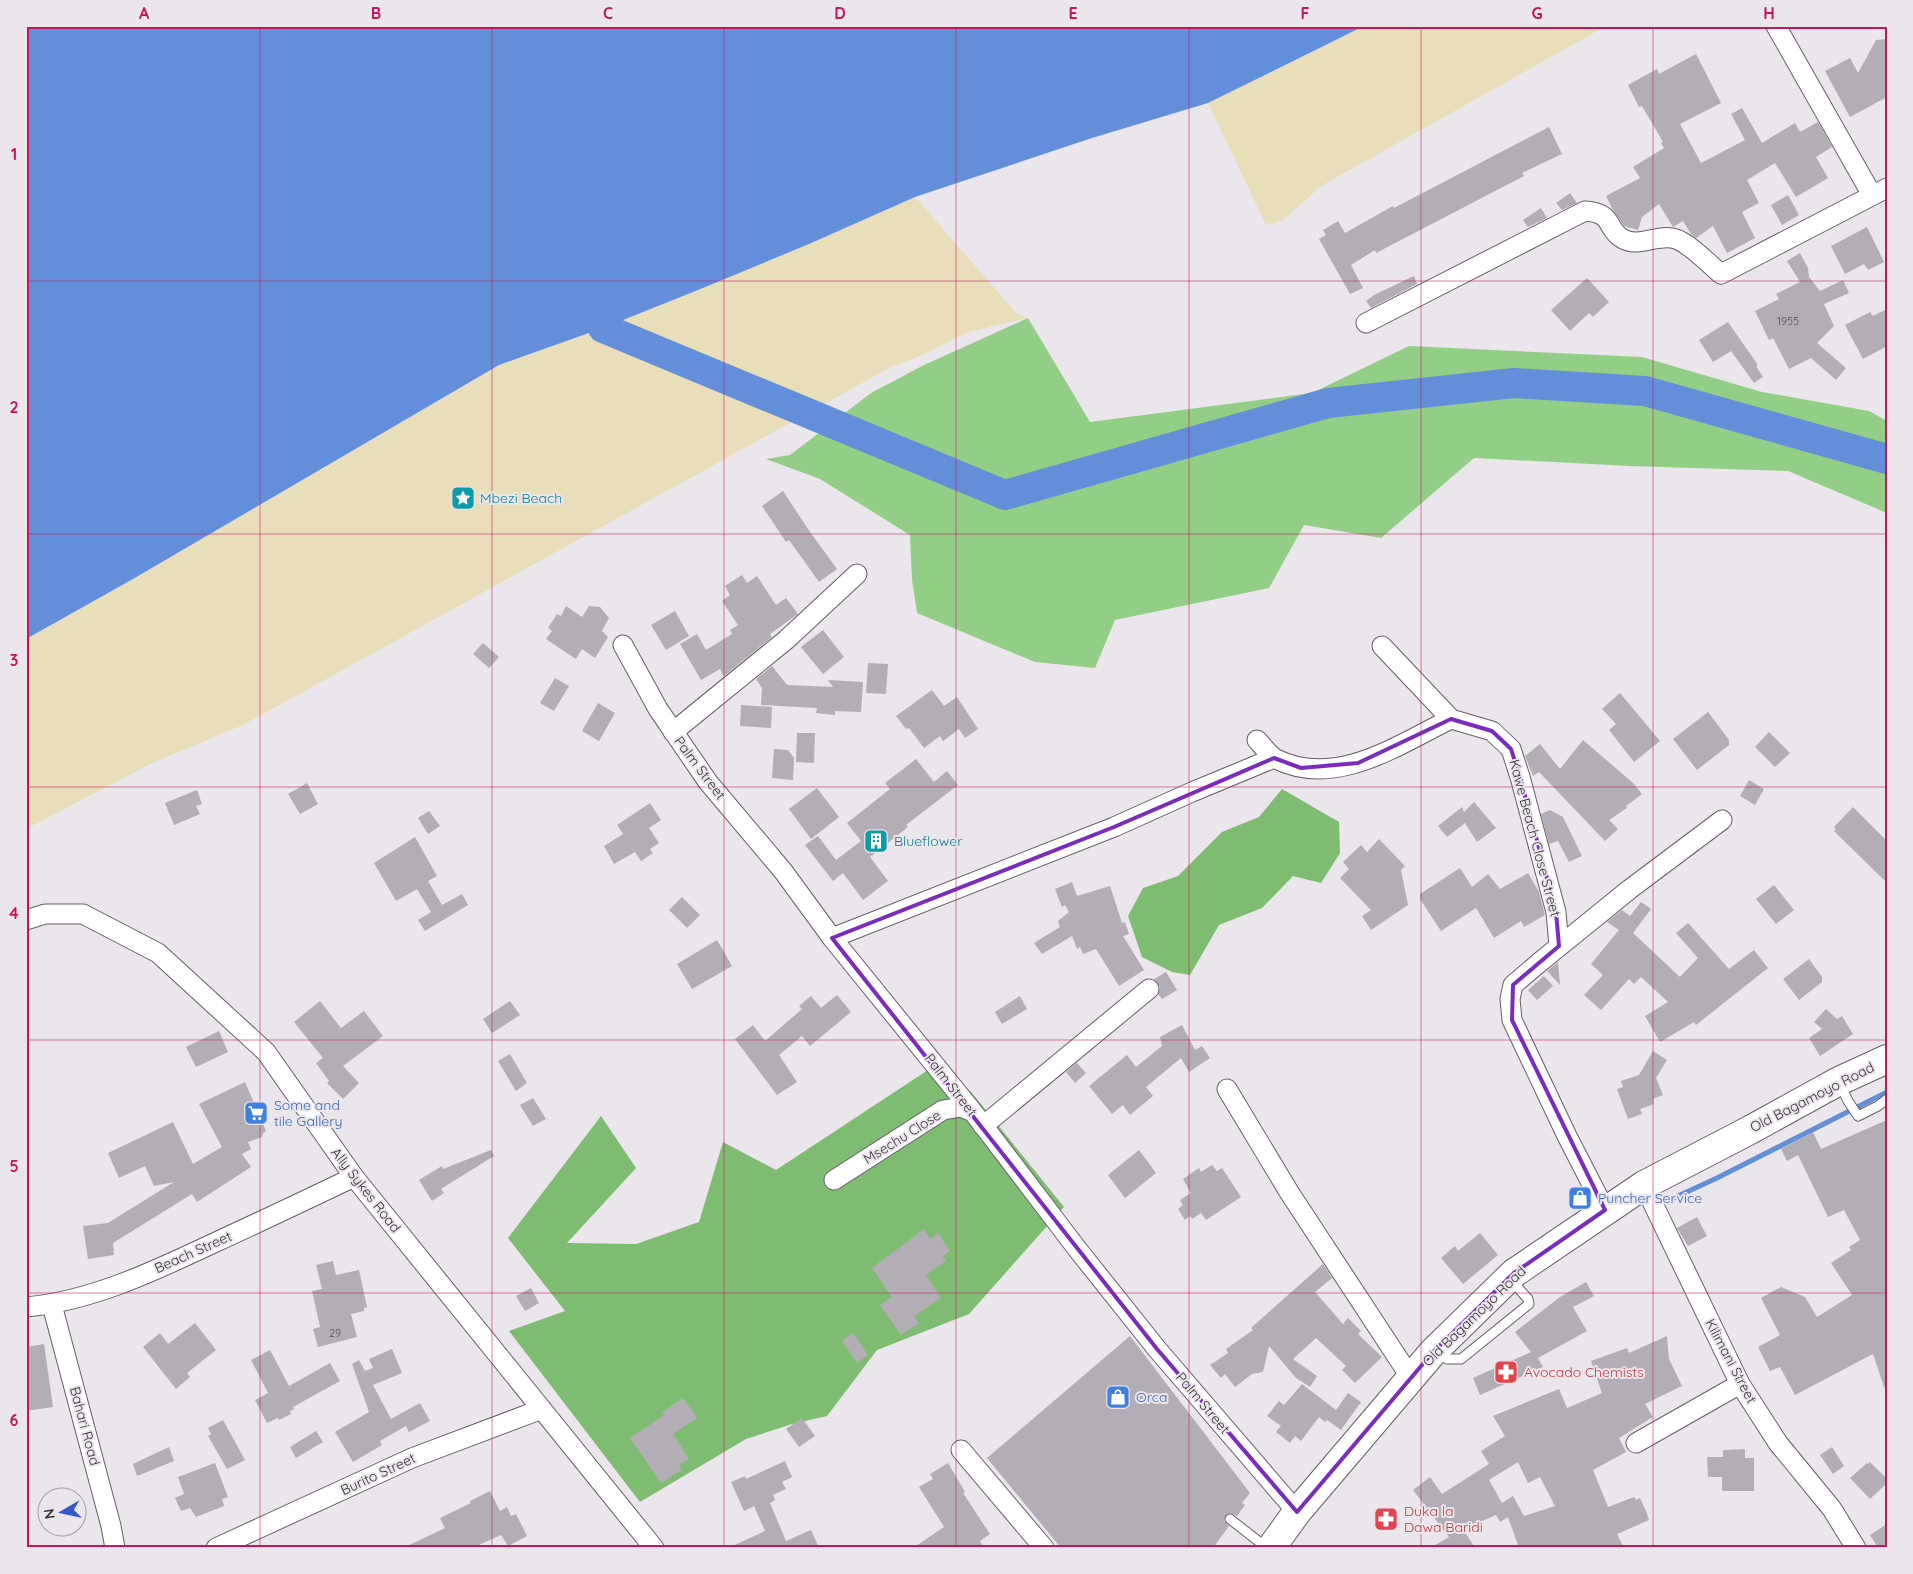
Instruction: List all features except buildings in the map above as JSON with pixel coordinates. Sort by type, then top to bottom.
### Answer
[{"type":"main road","name":"Old Bagamoyo Road","points":[[1269,1548],[1433,1352],[1514,1272],[1644,1185],[1750,1130],[1839,1080],[1887,1059]]},
{"type":"street","points":[[1366,324],[1585,211],[1596,212],[1608,219],[1615,233],[1624,240],[1635,242],[1666,237],[1676,239],[1689,246],[1721,274],[1880,192],[1776,26]]},
{"type":"street","points":[[673,732],[786,640],[857,574]]},
{"type":"street","name":"Palm Street","points":[[623,645],[658,709],[708,782],[783,871],[832,938],[978,1119],[1078,1250],[1157,1349],[1298,1512]]},
{"type":"street","points":[[1257,740],[1274,758],[1301,768],[1332,768],[1358,763],[1451,719],[1382,646]]},
{"type":"street","name":"Kawe Beach Close Street","points":[[1451,719],[1492,731],[1511,749],[1556,912],[1559,946]]},
{"type":"street","points":[[832,938],[1114,827],[1274,758]]},
{"type":"street","points":[[1605,1210],[1512,1020],[1510,999],[1514,985],[1630,889],[1722,820]]},
{"type":"street","name":"Ally Sykes Road","points":[[26,920],[45,914],[83,914],[158,953],[266,1052],[354,1177],[654,1548]]},
{"type":"street","points":[[978,1119],[1148,989]]},
{"type":"street","points":[[1227,1089],[1289,1192],[1411,1378]]},
{"type":"street","name":"Msechu Close","points":[[834,1180],[943,1110],[961,1107],[978,1119]]},
{"type":"street","name":"Beach Street","points":[[26,1307],[52,1305],[108,1290],[354,1177]]},
{"type":"street","name":"Kilimani Street","points":[[1644,1185],[1740,1384],[1778,1442],[1832,1509],[1856,1548]]},
{"type":"street","name":"Bahari Road","points":[[52,1305],[111,1526],[115,1548]]},
{"type":"street","points":[[1636,1443],[1740,1384]]},
{"type":"street","name":"Burito Street","points":[[216,1548],[412,1458],[542,1409]]},
{"type":"street","points":[[961,1450],[1044,1548]]},
{"type":"lane","points":[[1839,1080],[1848,1101],[1858,1116],[1887,1099]]},
{"type":"lane","points":[[1230,1519],[1269,1548]]},
{"type":"highlighted area","points":[[1451,719],[1492,731],[1511,749],[1520,777],[1556,912],[1559,946],[1513,985],[1512,1020],[1605,1210],[1514,1273],[1433,1352],[1297,1512],[1157,1349],[832,938],[1114,827],[1274,758],[1301,768],[1358,763]]},
{"type":"green space","points":[[1028,318],[1090,422],[1312,393],[1409,346],[1642,357],[1762,392],[1869,411],[1887,421],[1887,513],[1788,471],[1630,466],[1474,458],[1381,538],[1304,525],[1269,588],[1115,620],[1095,668],[1035,662],[917,613],[912,580],[910,535],[820,479],[766,459],[790,455],[871,393],[924,365]]},
{"type":"green space","points":[[1282,789],[1339,822],[1340,853],[1321,883],[1293,876],[1262,908],[1219,925],[1190,975],[1172,972],[1142,957],[1128,916],[1143,888],[1178,876],[1222,832],[1259,817]]},
{"type":"green space","points":[[928,1070],[960,1083],[972,1093],[1064,1207],[969,1314],[877,1350],[827,1416],[792,1424],[746,1439],[640,1502],[509,1331],[565,1311],[508,1238],[601,1116],[636,1168],[567,1243],[636,1244],[699,1222],[723,1142],[776,1170]]},
{"type":"sand","points":[[1364,26],[1606,26],[1321,186],[1283,220],[1266,225],[1208,103]]},
{"type":"sand","name":"Mbezi Beach","points":[[915,197],[1016,313],[1028,318],[968,332],[922,355],[891,367],[243,725],[152,763],[26,829],[26,639],[133,579],[499,365],[603,328],[698,290]]},
{"type":"water","points":[[26,26],[1364,26],[1208,103],[1092,138],[915,197],[698,290],[603,328],[499,365],[133,579],[26,639]]},
{"type":"waterway","points":[[603,328],[1005,495],[1328,403],[1514,383],[1645,391],[1887,459]]},
{"type":"waterway","points":[[1665,1202],[1717,1178],[1887,1092]]},
{"type":"place","name":"Mbezi Beach","points":[[463,498]]},
{"type":"place","name":"Blueflower","points":[[876,841]]},
{"type":"place","name":"Some and tile Gallery","points":[[256,1113]]},
{"type":"place","name":"Puncher Service","points":[[1580,1198]]},
{"type":"place","name":"Avocado Chemists","points":[[1506,1372]]},
{"type":"place","name":"Orca","points":[[1118,1397]]},
{"type":"place","name":"Duka la Dawa Baridi","points":[[1386,1519]]}]
